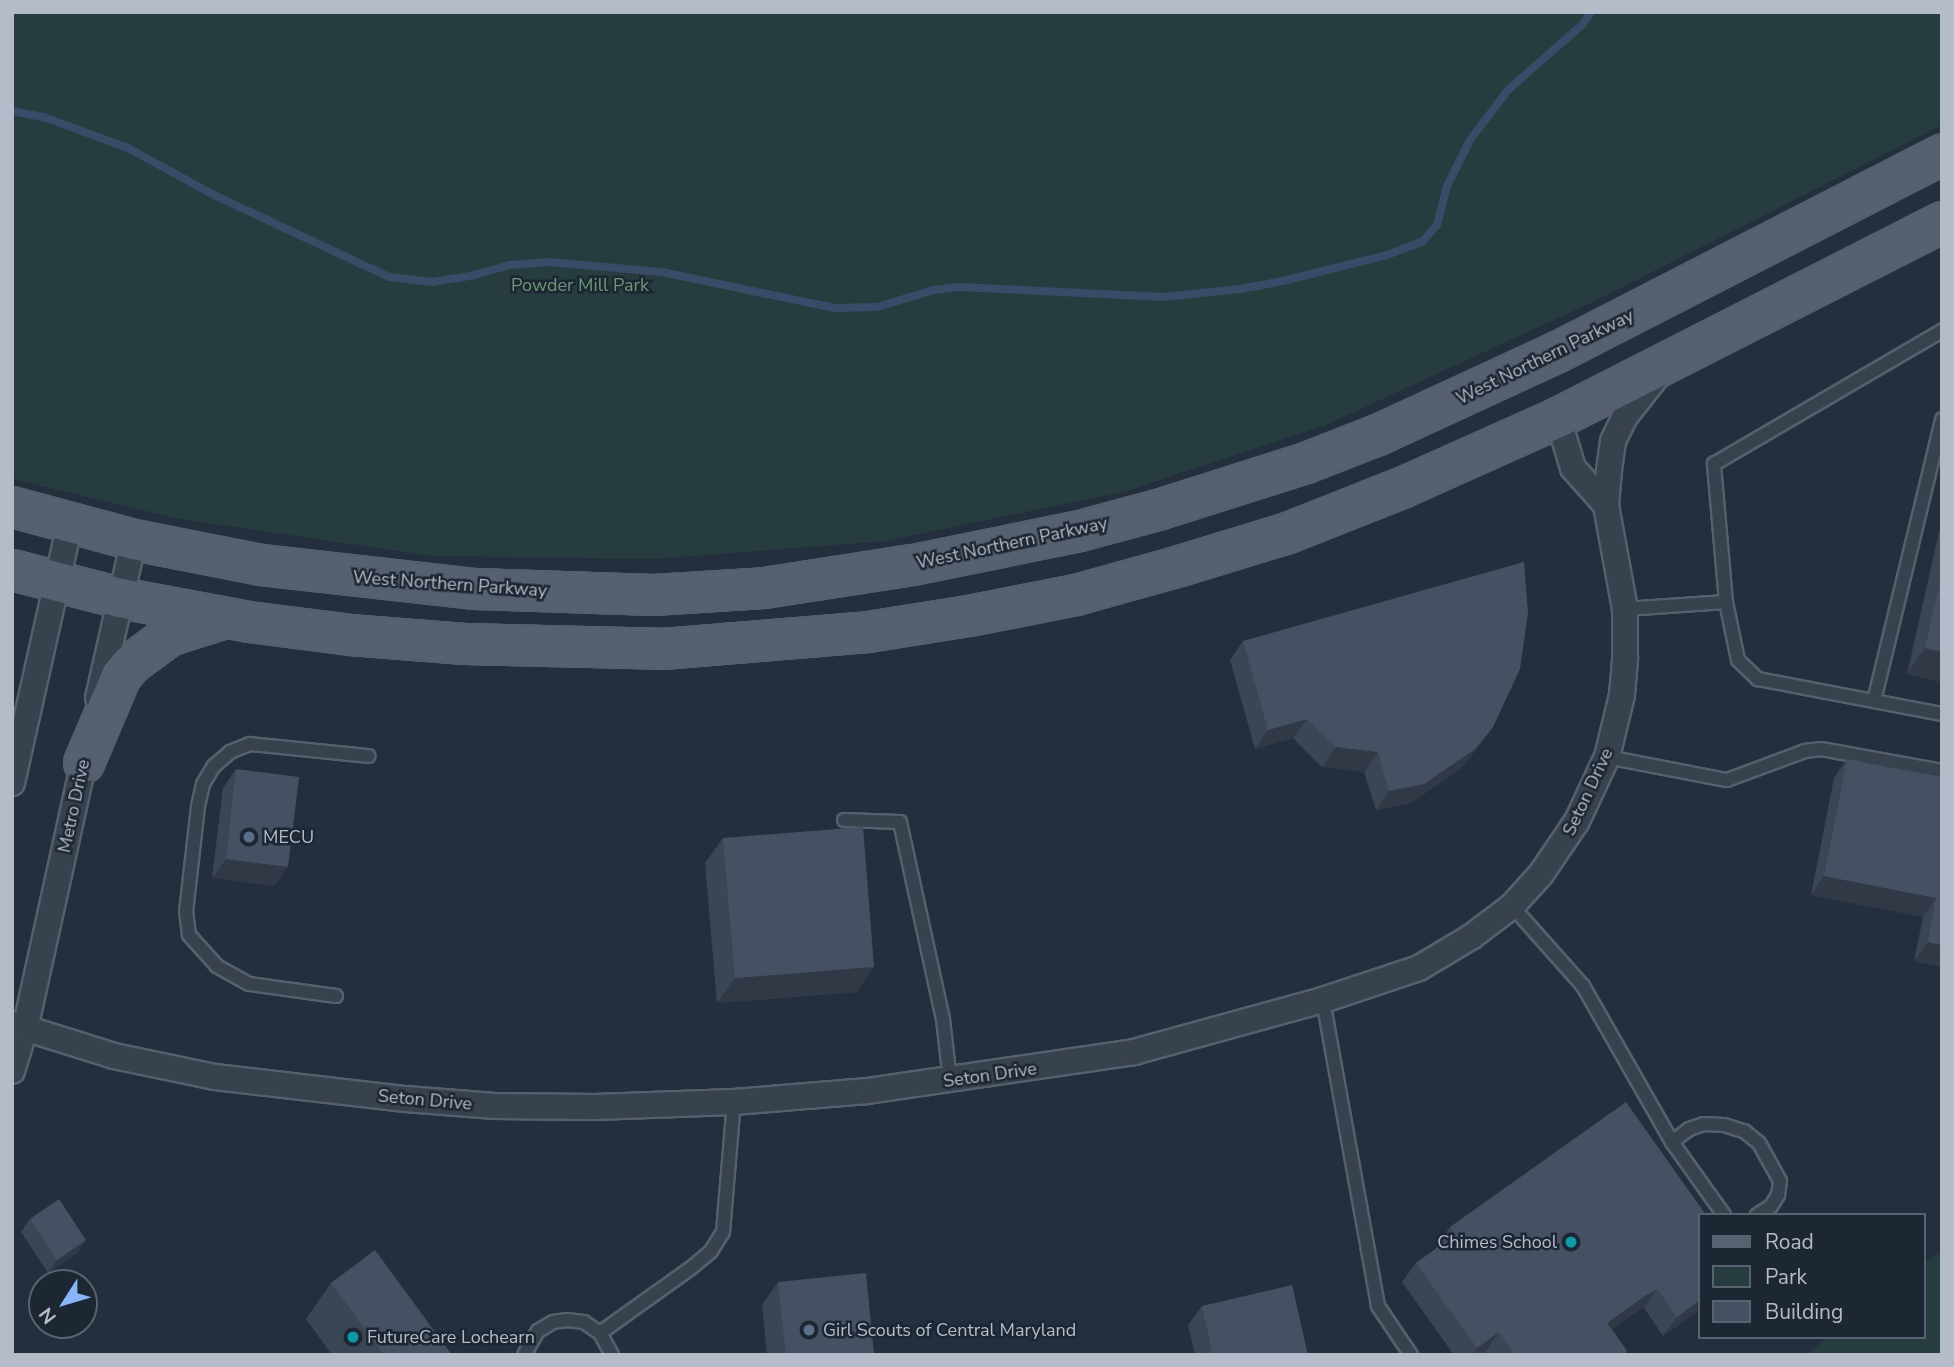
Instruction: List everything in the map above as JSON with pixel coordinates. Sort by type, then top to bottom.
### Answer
[{"type":"main road","name":"West Northern Parkway","points":[[12,507],[134,540],[261,565],[474,589],[654,595],[764,589],[995,550],[1158,510],[1306,463],[1366,440],[1558,352],[1942,155]]},
{"type":"main road","points":[[12,570],[120,598],[231,618],[350,635],[573,649],[663,649],[751,644],[880,631],[1076,595],[1288,533],[1404,487],[1558,418],[1942,222]]},
{"type":"main road","points":[[1558,352],[1558,418]]},
{"type":"main road","points":[[83,763],[121,676],[131,664],[169,636],[204,622],[231,618]]},
{"type":"street","name":"Seton Drive","points":[[19,1026],[114,1056],[215,1077],[406,1099],[495,1106],[570,1107],[734,1102],[950,1080],[1134,1052],[1323,1000],[1419,968],[1471,937],[1512,906],[1559,851],[1577,821],[1607,757],[1622,695],[1625,609],[1606,505],[1613,441],[1639,395],[1672,361]]},
{"type":"street","points":[[1558,418],[1573,468],[1606,505]]},
{"type":"street","points":[[12,783],[70,523]]},
{"type":"street","name":"Metro Drive","points":[[12,1071],[19,1026],[134,540]]},
{"type":"lane","points":[[1942,331],[1714,464],[1726,602],[1738,660],[1758,679],[1942,714]]},
{"type":"lane","points":[[1874,701],[1942,419]]},
{"type":"lane","points":[[1625,609],[1726,602]]},
{"type":"lane","points":[[336,996],[249,984],[217,966],[189,935],[186,912],[198,806],[203,784],[214,766],[230,752],[250,744],[368,756]]},
{"type":"lane","points":[[1607,757],[1710,779],[1727,780],[1805,751],[1821,749],[1942,771]]},
{"type":"lane","points":[[844,820],[900,822],[943,1019],[950,1080]]},
{"type":"lane","points":[[1512,906],[1583,986],[1672,1142],[1723,1213]]},
{"type":"lane","points":[[1323,1000],[1378,1306],[1411,1355]]},
{"type":"lane","points":[[600,1333],[691,1268],[711,1251],[723,1232],[734,1102]]},
{"type":"lane","points":[[1672,1142],[1689,1129],[1724,1125],[1744,1131],[1759,1143],[1780,1181],[1778,1195],[1770,1206],[1760,1213]]},
{"type":"lane","points":[[524,1355],[538,1331],[553,1322],[567,1320],[584,1322],[600,1333],[612,1355]]},
{"type":"green space","name":"Powder Mill Park","points":[[12,12],[1942,12],[1942,125],[1593,302],[1326,425],[1123,492],[885,541],[653,559],[433,556],[180,519],[12,479]]},
{"type":"green space","points":[[1942,1250],[1942,1355],[1806,1355],[1826,1339],[1926,1339],[1926,1262]]},
{"type":"building","points":[[1524,562],[1528,613],[1520,669],[1493,727],[1475,749],[1424,784],[1389,791],[1378,752],[1336,747],[1307,719],[1268,730],[1243,641]]},
{"type":"building","points":[[1942,575],[1942,652],[1925,648]]},
{"type":"building","points":[[1847,759],[1942,778],[1942,945],[1928,942],[1936,898],[1824,876]]},
{"type":"building","name":"MECU","points":[[236,769],[299,777],[288,867],[226,859]]},
{"type":"building","points":[[863,827],[874,967],[735,978],[723,838]]},
{"type":"building","name":"Chimes School","points":[[1626,1102],[1705,1213],[1699,1213],[1699,1301],[1677,1317],[1657,1289],[1646,1295],[1607,1323],[1627,1351],[1622,1355],[1515,1355],[1499,1332],[1477,1348],[1416,1263],[1455,1235],[1450,1227]]},
{"type":"building","points":[[59,1199],[86,1240],[57,1260],[30,1219]]},
{"type":"building","points":[[375,1250],[452,1355],[384,1355],[331,1283]]},
{"type":"building","points":[[866,1273],[874,1355],[786,1355],[778,1282]]},
{"type":"building","points":[[1292,1285],[1308,1355],[1213,1355],[1202,1306]]},
{"type":"waterway","points":[[12,111],[44,117],[128,148],[214,195],[389,277],[432,282],[471,276],[509,265],[548,262],[662,272],[835,308],[877,307],[934,290],[960,287],[1164,297],[1240,289],[1283,281],[1387,255],[1423,241],[1437,225],[1447,186],[1470,140],[1508,90],[1582,25],[1591,12]]},
{"type":"place","name":"MECU","points":[[249,837]]},
{"type":"place","name":"Chimes School","points":[[1571,1242]]},
{"type":"place","name":"Girl Scouts of Central Maryland","points":[[809,1330]]},
{"type":"place","name":"FutureCare Lochearn","points":[[353,1337]]}]
